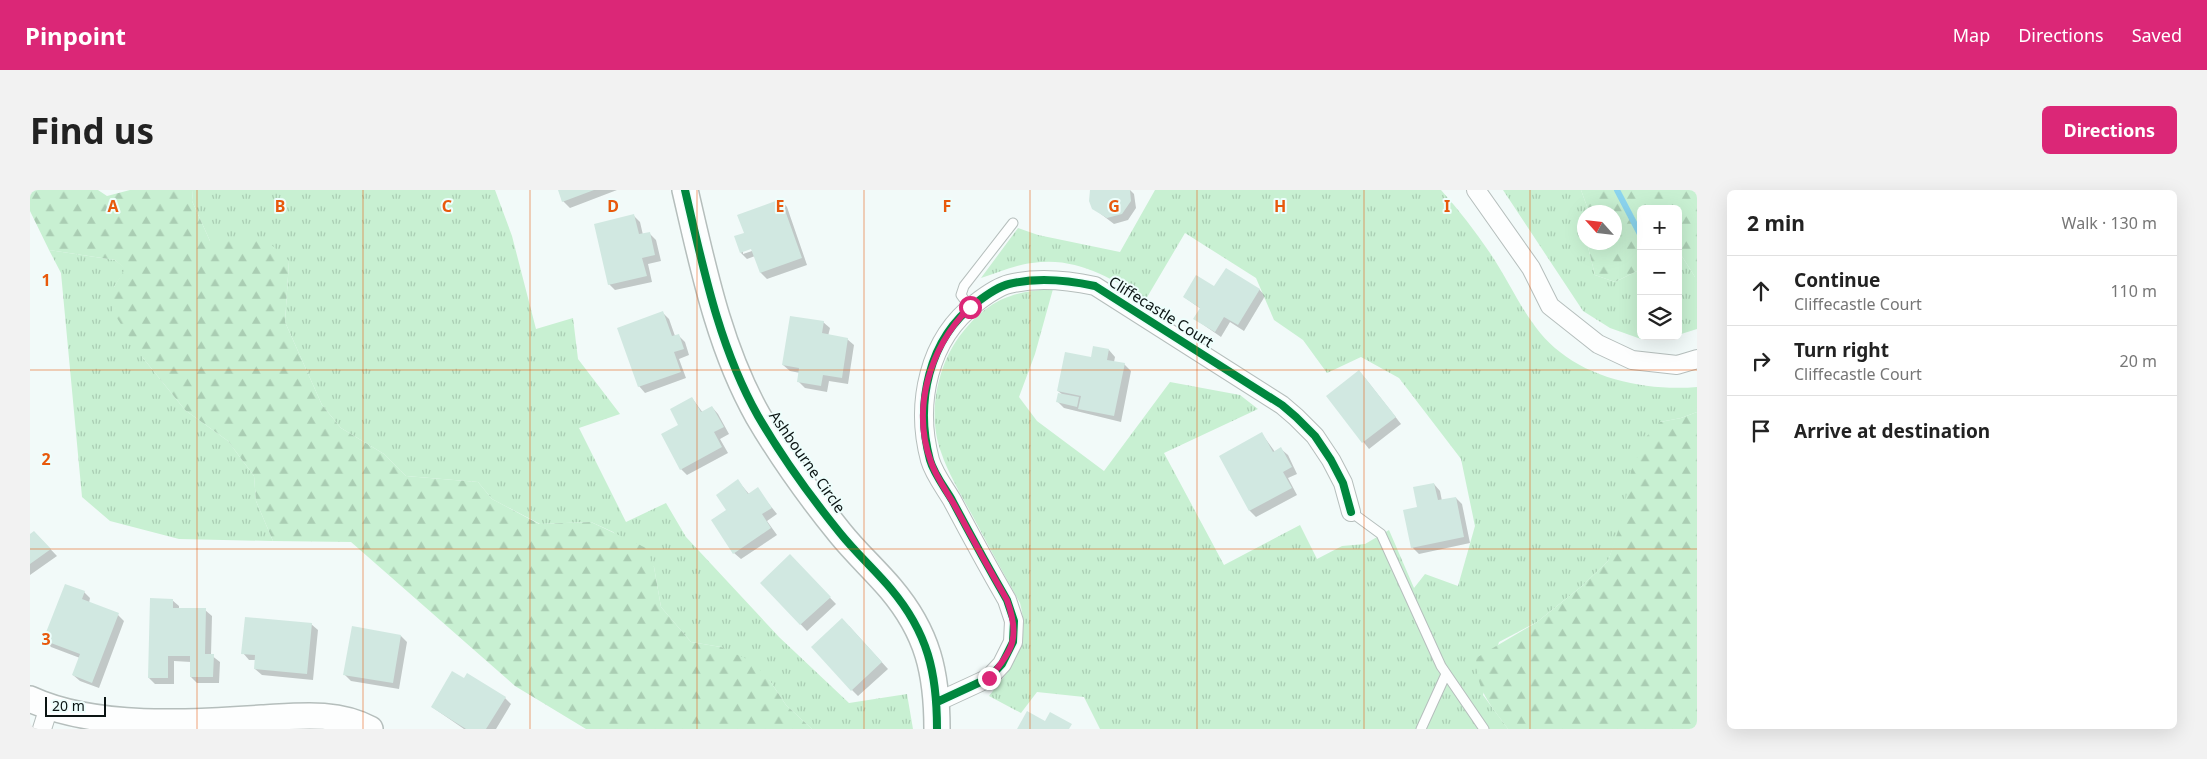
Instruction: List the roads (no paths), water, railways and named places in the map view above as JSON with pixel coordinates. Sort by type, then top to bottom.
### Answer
[{"type":"street","name":"Ashbourne Circle","points":[[685,190],[704,275],[731,360],[757,414],[784,459],[841,535],[892,591],[916,624],[931,659],[937,702],[937,729]]},
{"type":"street","points":[[1476,190],[1531,268],[1550,306],[1598,344],[1632,360],[1677,365],[1697,360]]},
{"type":"street","name":"Cliffecastle Court","points":[[937,702],[989,678],[1002,664],[1013,642],[1014,621],[1007,600],[931,463],[923,414],[927,379],[938,351],[953,324],[970,307],[1007,284],[1050,279],[1095,286],[1274,400],[1296,417],[1315,436],[1343,483],[1351,512]]},
{"type":"street","points":[[40,713],[97,721],[156,724],[315,714],[360,723],[370,729]]},
{"type":"lane","points":[[970,307],[962,295],[964,286],[1013,224]]},
{"type":"lane","points":[[1351,512],[1381,534],[1446,674],[1484,729]]},
{"type":"lane","points":[[1422,729],[1446,674]]},
{"type":"waterway","points":[[1617,190],[1637,228]]}]
